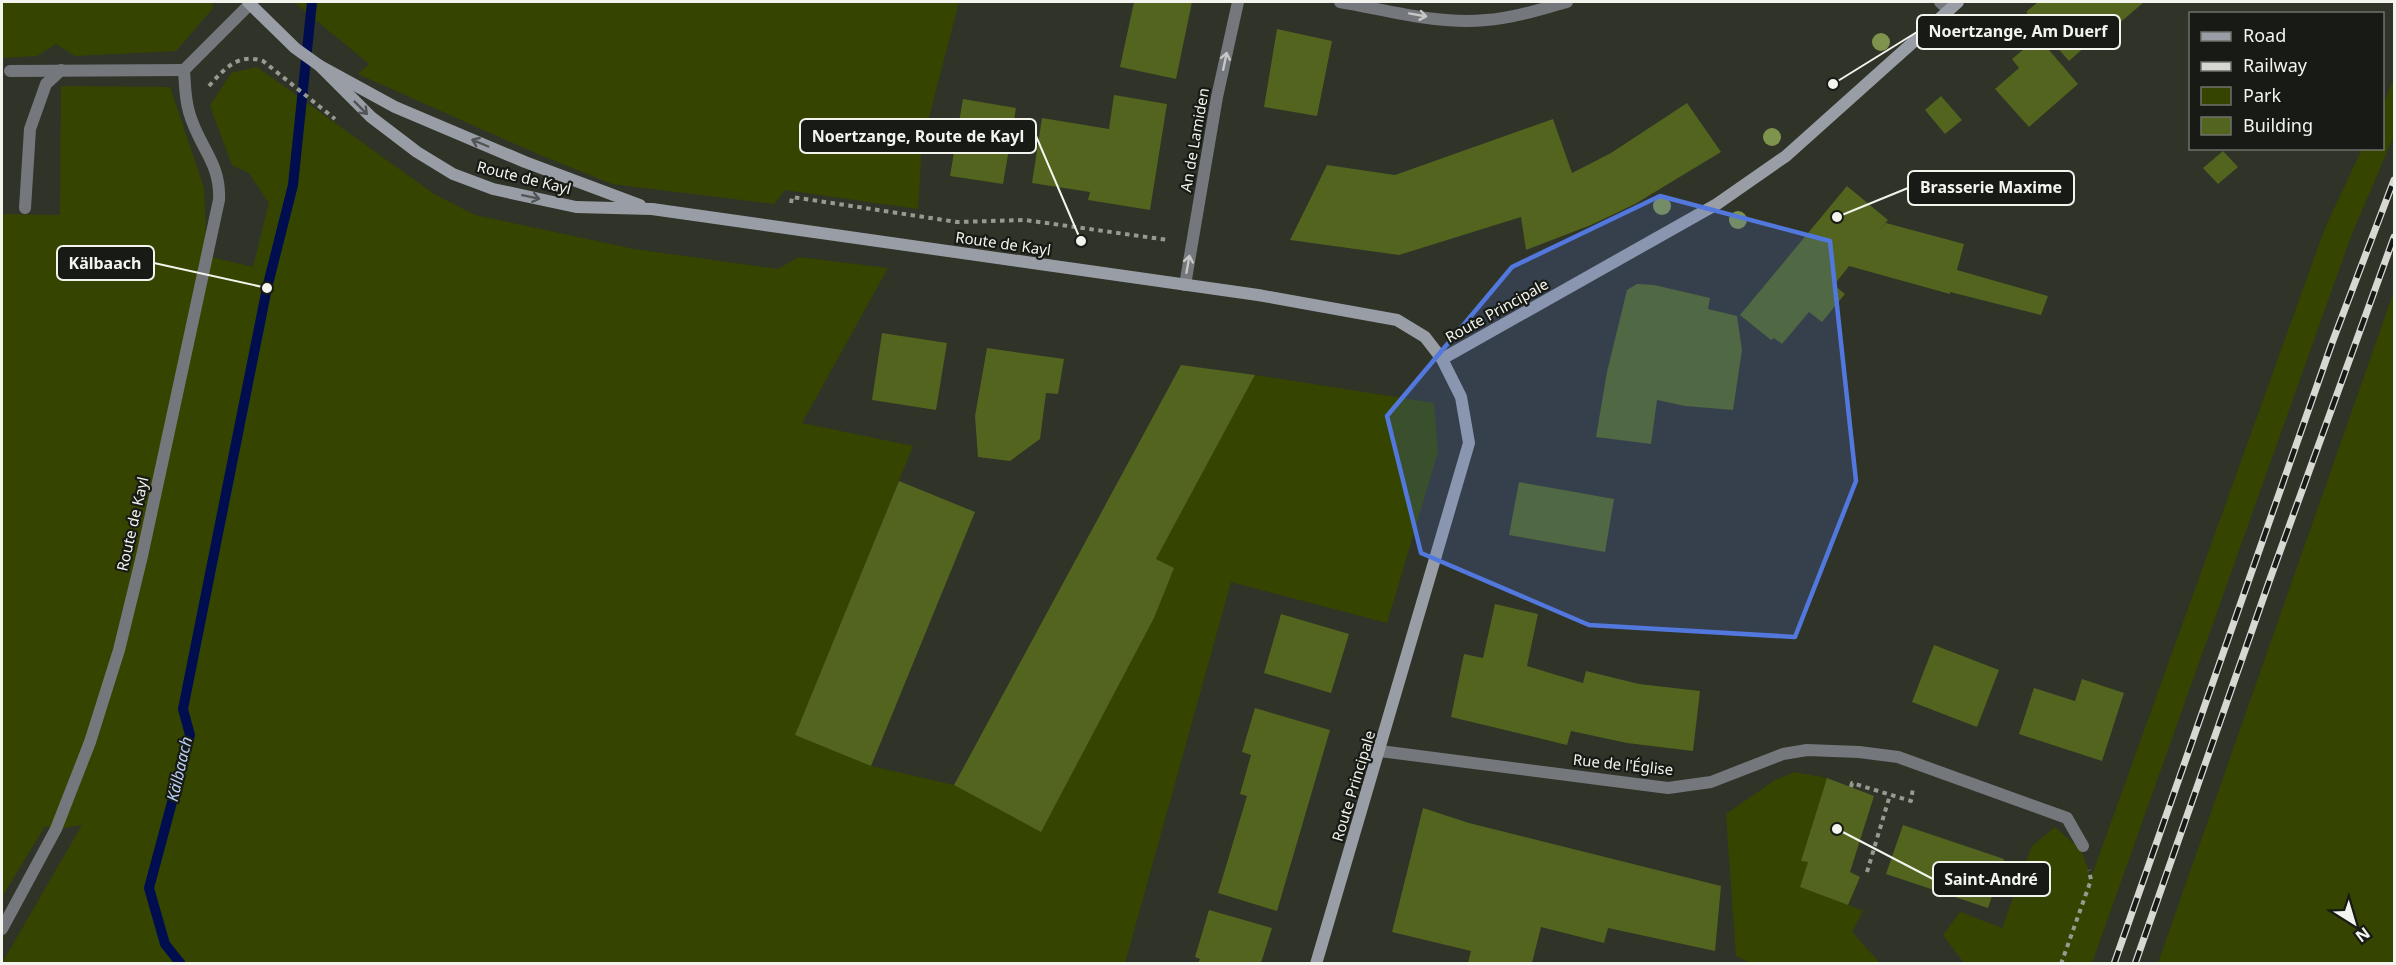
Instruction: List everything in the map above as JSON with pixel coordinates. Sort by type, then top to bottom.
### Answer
[{"type":"main road","name":"Route de Kayl","points":[[249,3],[371,117],[417,152],[453,174],[493,189],[576,207],[652,209],[1185,285],[1397,320],[1425,337],[1442,358]]},
{"type":"main road","name":"Route Principale","points":[[1316,963],[1469,444],[1461,397],[1442,358],[1717,204],[1785,156],[1949,4]]},
{"type":"main road","name":"Route de Kayl","points":[[316,64],[395,107],[525,162],[652,209]]},
{"type":"street","name":"An de Lamiden","points":[[1185,285],[1217,97],[1238,2]]},
{"type":"street","points":[[1340,2],[1451,21],[1497,19],[1567,2]]},
{"type":"street","points":[[10,71],[184,70],[249,3]]},
{"type":"street","points":[[25,207],[30,129],[46,84],[61,70]]},
{"type":"street","name":"Route de Kayl","points":[[2,929],[56,829],[90,742],[119,650],[142,556],[219,200],[220,183],[215,168],[189,112],[184,70]]},
{"type":"street","name":"Rue de l'Église","points":[[1380,751],[1668,788],[1711,782],[1783,754],[1807,750],[1859,752],[1898,757],[2067,818],[2083,846]]},
{"type":"path","points":[[189,112],[225,68],[239,59],[253,58],[263,61],[339,123]]},
{"type":"path","points":[[788,228],[792,197],[957,222],[1025,220],[1192,243]]},
{"type":"path","points":[[1851,787],[1852,783],[1911,801]]},
{"type":"path","points":[[1867,872],[1890,795]]},
{"type":"path","points":[[2061,963],[2091,880],[2083,846]]},
{"type":"highlighted area","points":[[1660,196],[1830,241],[1856,481],[1795,637],[1589,625],[1421,553],[1387,416],[1512,267]]},
{"type":"green space","points":[[2,2],[212,2],[213,8],[176,51],[75,56],[56,44],[37,56],[2,58]]},
{"type":"green space","points":[[294,2],[959,2],[922,144],[918,209],[785,190],[774,204],[612,184],[540,155],[358,74],[369,64]]},
{"type":"green space","points":[[257,67],[434,194],[475,215],[634,249],[778,269],[799,257],[888,268],[802,423],[913,446],[795,735],[871,766],[954,785],[1041,831],[1154,618],[1173,568],[1156,559],[1255,375],[1434,403],[1438,452],[1387,623],[1231,582],[1125,963],[2,963],[82,825],[56,829],[45,826],[2,897],[2,214],[60,215],[61,86],[170,87],[204,188],[207,256],[253,267],[269,203],[249,173],[232,165],[210,106],[231,73]]},
{"type":"green space","points":[[2394,79],[2394,135],[2350,239],[2092,963],[1964,963],[1943,935],[1960,912],[2002,928],[2032,846],[2055,827],[2081,850],[2091,878],[2325,228],[2362,150],[2384,150],[2384,103]]},
{"type":"green space","points":[[2394,291],[2394,963],[2158,963]]},
{"type":"green space","points":[[1795,772],[1827,778],[1801,861],[1808,862],[1800,886],[1863,911],[1852,932],[1880,963],[1752,964],[1736,956],[1726,814],[1775,780]]},
{"type":"building","points":[[1134,2],[1192,2],[1176,79],[1120,67]]},
{"type":"building","points":[[2038,2],[2144,2],[2115,27],[2112,23],[2069,61],[2026,12]]},
{"type":"building","points":[[1277,29],[1332,41],[1317,116],[1264,107]]},
{"type":"building","points":[[2038,37],[2078,84],[2029,127],[1995,89],[2019,68],[2012,59]]},
{"type":"building","points":[[1114,95],[1167,104],[1150,210],[1088,200],[1090,192],[1032,183],[1042,118],[1109,129]]},
{"type":"building","points":[[1941,96],[1962,120],[1945,134],[1925,110]]},
{"type":"building","points":[[963,99],[1016,108],[1003,184],[950,176]]},
{"type":"building","points":[[1687,103],[1721,152],[1635,204],[1591,225],[1526,250],[1521,217],[1399,255],[1290,240],[1327,165],[1395,175],[1553,119],[1572,173],[1611,153]]},
{"type":"building","points":[[2223,151],[2238,167],[2218,184],[2203,168]]},
{"type":"building","points":[[1847,186],[1888,220],[1876,235],[1886,223],[1964,244],[1957,270],[2048,296],[2041,315],[1950,292],[1950,294],[1849,266],[1834,285],[1845,294],[1822,322],[1809,312],[1782,344],[1774,338],[1771,340],[1740,315]]},
{"type":"building","points":[[1637,284],[1654,285],[1710,298],[1708,309],[1737,316],[1742,350],[1733,410],[1685,406],[1657,400],[1651,444],[1596,437],[1607,372],[1627,290]]},
{"type":"building","points":[[882,333],[947,343],[936,410],[872,400]]},
{"type":"building","points":[[987,348],[1064,359],[1058,394],[1046,393],[1040,439],[1010,461],[978,457],[975,416]]},
{"type":"building","points":[[1181,365],[1255,375],[1156,559],[1174,568],[1154,618],[1041,832],[954,785]]},
{"type":"building","points":[[899,481],[975,512],[871,766],[795,735]]},
{"type":"building","points":[[1519,482],[1614,499],[1605,552],[1509,535]]},
{"type":"building","points":[[1495,604],[1538,614],[1527,666],[1583,683],[1586,671],[1639,684],[1700,691],[1693,751],[1627,743],[1571,731],[1567,745],[1451,717],[1464,654],[1483,658]]},
{"type":"building","points":[[1281,614],[1349,634],[1331,693],[1264,673]]},
{"type":"building","points":[[1934,645],[1999,670],[1977,727],[1912,702]]},
{"type":"building","points":[[2082,679],[2124,693],[2102,761],[2019,734],[2034,688],[2075,701]]},
{"type":"building","points":[[1255,708],[1330,730],[1277,911],[1218,893],[1247,796],[1240,794],[1251,755],[1242,752]]},
{"type":"building","points":[[1827,778],[1874,796],[1850,872],[1860,877],[1848,905],[1800,887],[1808,862],[1801,861]]},
{"type":"building","points":[[1423,808],[1469,823],[1721,886],[1715,951],[1608,928],[1604,943],[1541,927],[1532,963],[1468,963],[1471,951],[1392,932]]},
{"type":"building","points":[[1903,825],[2004,859],[1988,908],[1886,874]]},
{"type":"building","points":[[1209,910],[1272,928],[1261,963],[1198,963],[1200,959],[1195,957]]},
{"type":"waterway","name":"Kälbaach","points":[[181,964],[165,944],[149,888],[190,735],[183,709],[267,288],[293,185],[312,2]]},
{"type":"railway","points":[[2114,964],[2332,343],[2394,180]]},
{"type":"railway","points":[[2135,964],[2270,579],[2394,237]]},
{"type":"place","name":"Noertzange, Am Duerf","points":[[1833,84]]},
{"type":"place","name":"Brasserie Maxime","points":[[1837,217]]},
{"type":"place","name":"Noertzange, Route de Kayl","points":[[1081,241]]},
{"type":"place","name":"Kälbaach","points":[[267,288]]},
{"type":"place","name":"Saint-André","points":[[1837,829]]}]
